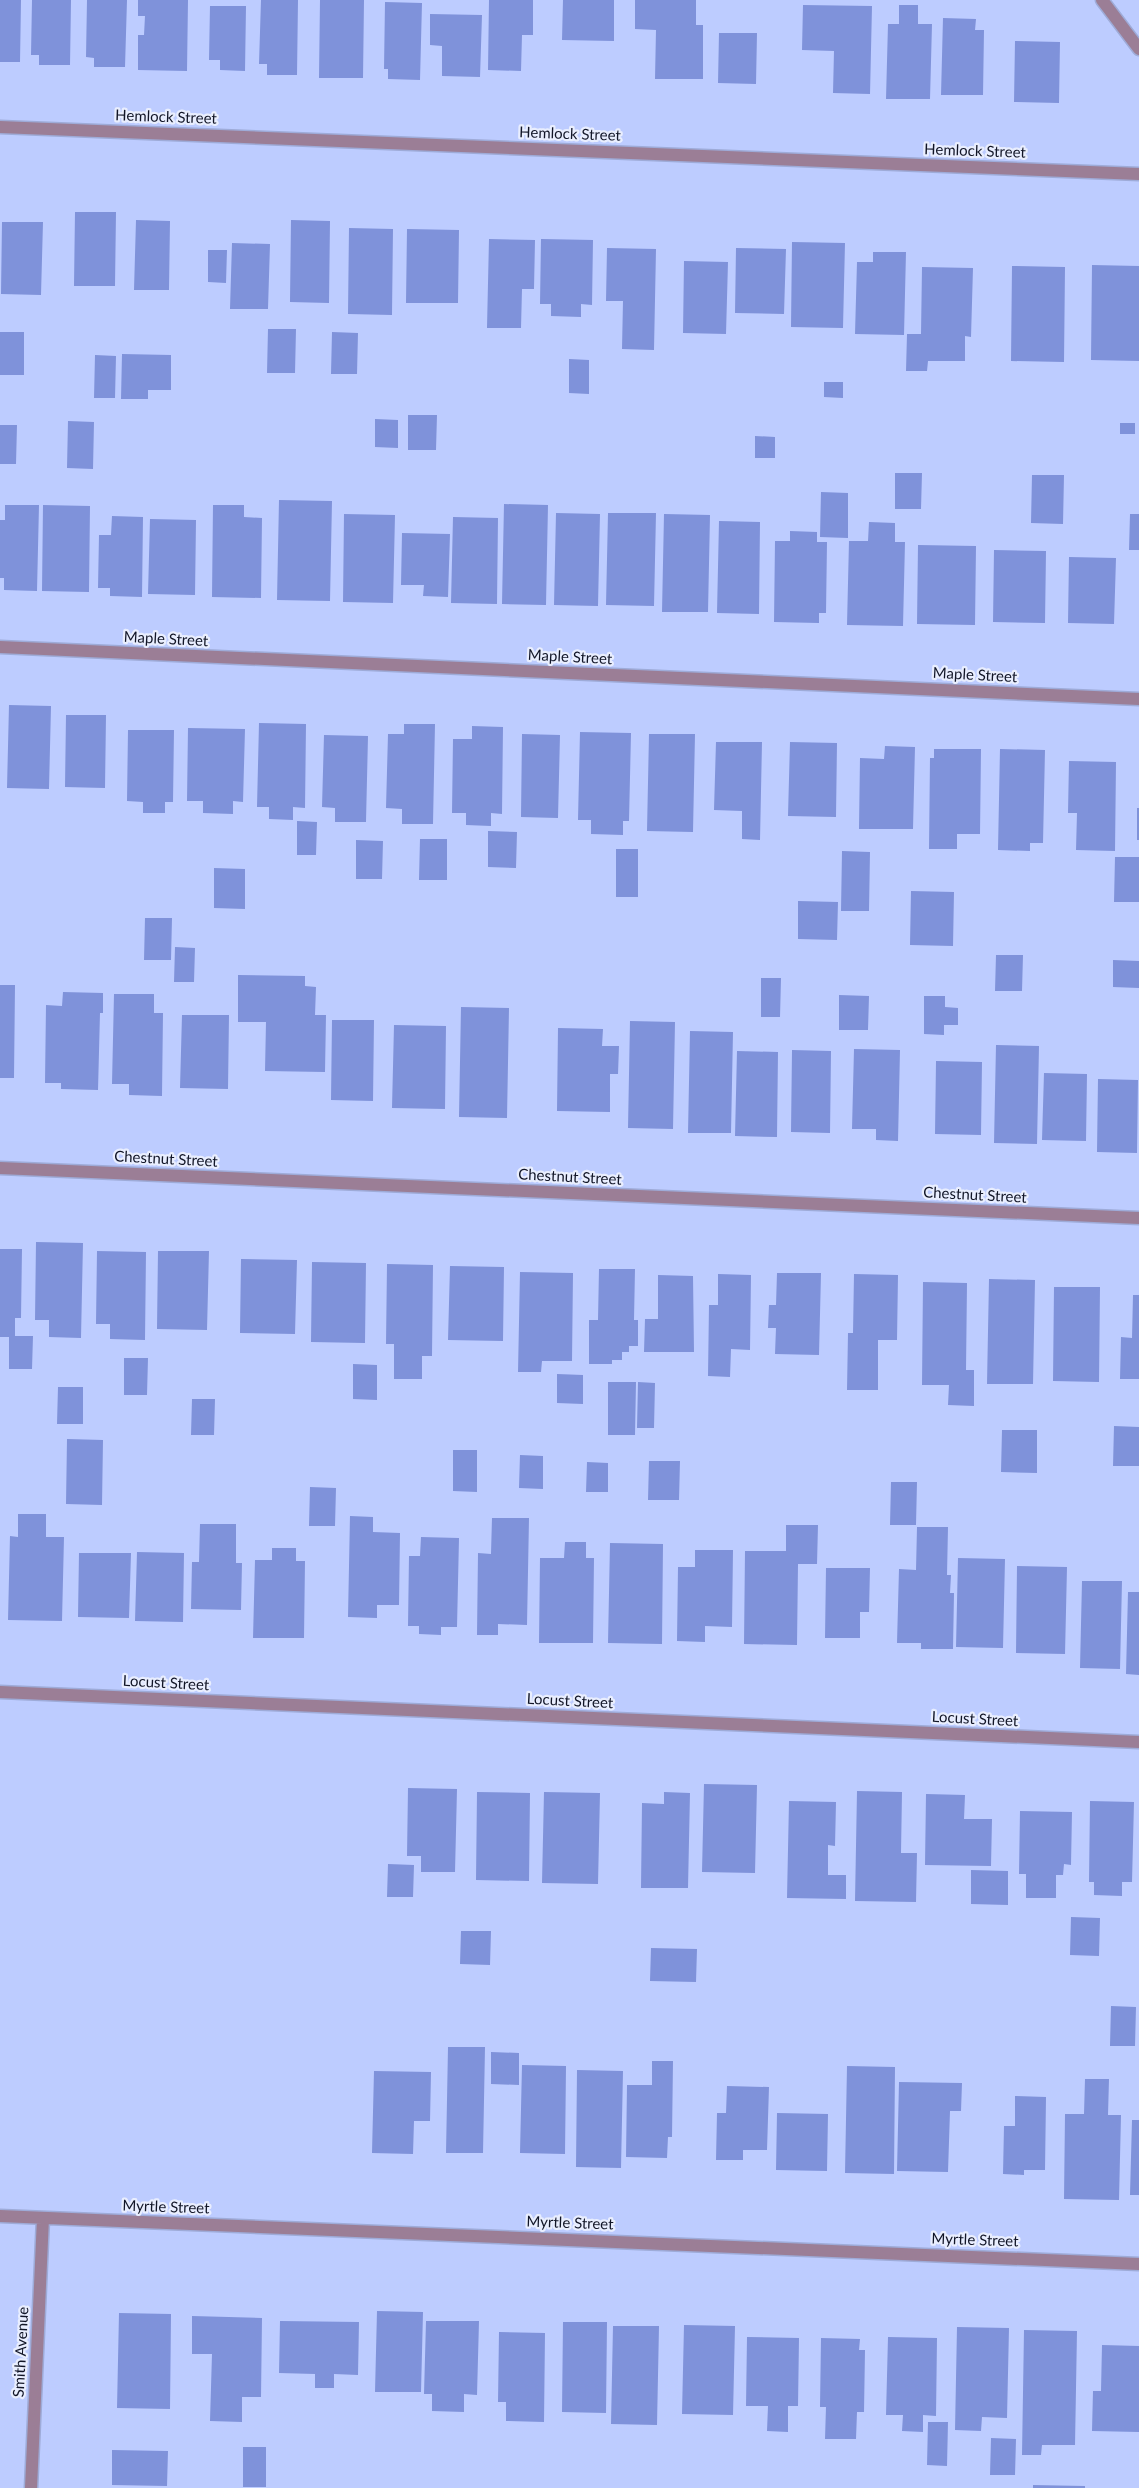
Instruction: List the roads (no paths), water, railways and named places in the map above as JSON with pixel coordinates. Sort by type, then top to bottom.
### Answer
[{"type":"street","points":[[1102,0],[1139,49]]},
{"type":"street","name":"Hemlock Street","points":[[0,127],[1139,174]]},
{"type":"street","name":"Maple Street","points":[[0,647],[1139,699]]},
{"type":"street","name":"Chestnut Street","points":[[0,1168],[1139,1218]]},
{"type":"street","name":"Locust Street","points":[[0,1692],[1139,1742]]},
{"type":"street","name":"Myrtle Street","points":[[0,2216],[1139,2264]]},
{"type":"street","name":"Smith Avenue","points":[[31,2488],[43,2218]]}]
